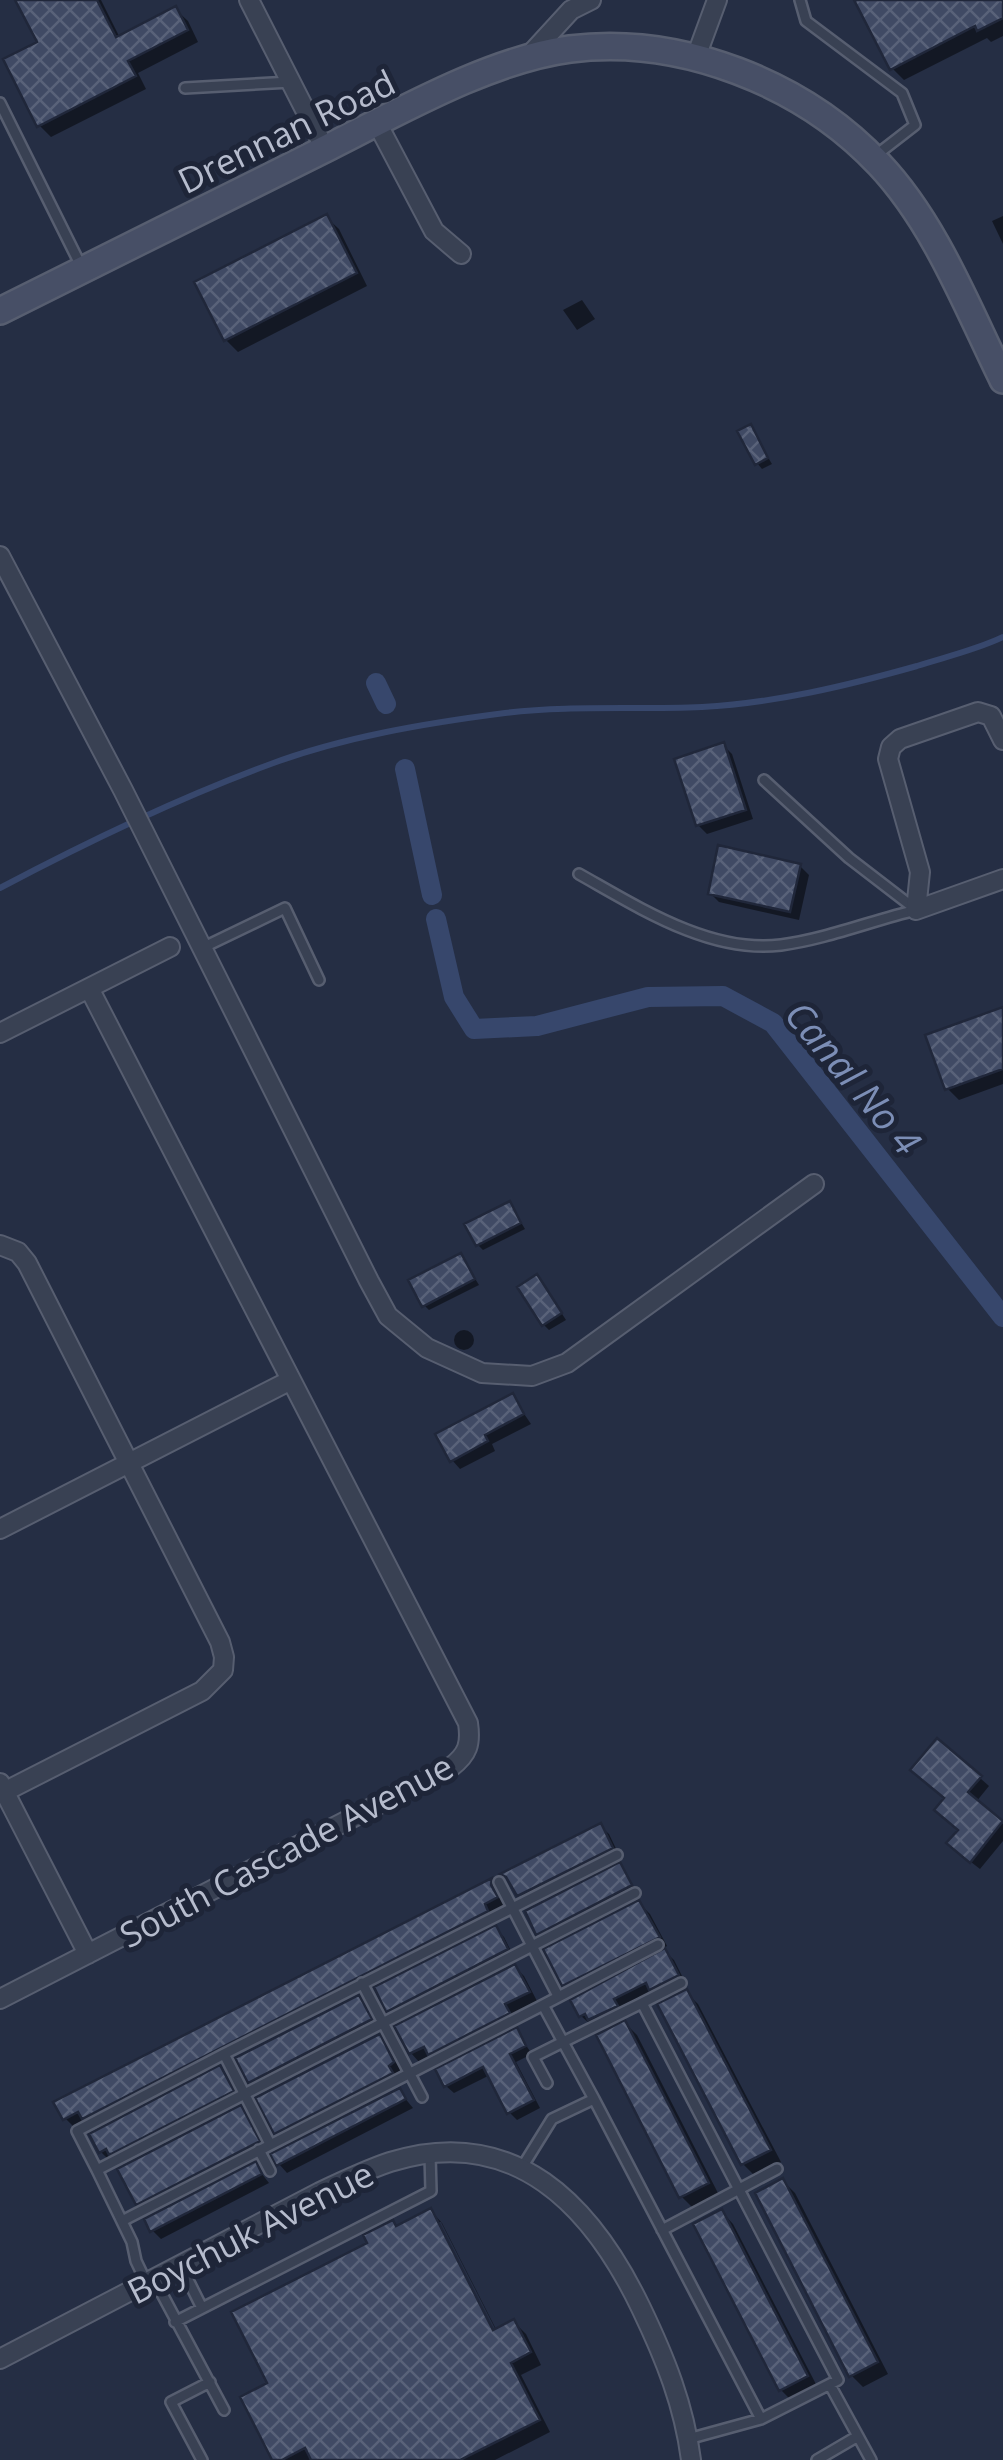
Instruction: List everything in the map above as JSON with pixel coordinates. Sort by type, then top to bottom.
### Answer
[{"type":"main road","points":[[527,58],[570,49],[615,48],[696,57],[801,102],[833,123],[872,158],[923,224],[1003,380]]},
{"type":"main road","name":"Drennan Road","points":[[0,312],[377,123],[527,58]]},
{"type":"street","points":[[249,0],[325,149]]},
{"type":"street","name":"Drennan Road","points":[[527,58],[570,10],[591,0]]},
{"type":"street","points":[[696,57],[717,0]]},
{"type":"street","points":[[377,123],[434,232],[461,254]]},
{"type":"street","points":[[0,556],[123,790],[388,1316],[426,1348],[482,1374],[532,1376],[566,1363],[814,1184]]},
{"type":"street","points":[[1003,740],[991,716],[978,712],[900,739],[891,747],[888,759],[920,872],[916,910],[1003,879]]},
{"type":"street","points":[[0,1033],[170,947]]},
{"type":"street","name":"South Cascade Avenue","points":[[0,1999],[451,1768],[469,1748],[468,1723],[89,988]]},
{"type":"street","points":[[0,1245],[18,1252],[27,1263],[220,1642],[224,1657],[223,1670],[202,1691],[2,1789],[88,1954]]},
{"type":"street","points":[[0,1529],[292,1380]]},
{"type":"street","name":"Boychuk Avenue","points":[[0,2359],[366,2171],[393,2161],[457,2153],[521,2169],[579,2209],[599,2234],[631,2288],[666,2362],[680,2400],[691,2460]]},
{"type":"lane","points":[[800,0],[806,20],[902,93],[915,125],[872,158]]},
{"type":"lane","points":[[185,88],[290,82]]},
{"type":"lane","points":[[0,103],[83,270]]},
{"type":"lane","points":[[38,175],[49,167]]},
{"type":"lane","points":[[764,780],[849,858],[916,910]]},
{"type":"lane","points":[[579,874],[643,910],[740,946],[778,946],[916,910]]},
{"type":"lane","points":[[202,948],[285,908],[319,980]]},
{"type":"lane","points":[[224,2410],[150,2281],[76,2130],[617,1854]]},
{"type":"lane","points":[[499,1882],[558,1996]]},
{"type":"lane","points":[[98,2170],[635,1893]]},
{"type":"lane","points":[[122,2221],[658,1945]]},
{"type":"lane","points":[[547,2083],[533,2057],[680,1983]]},
{"type":"lane","points":[[362,1984],[422,2097]]},
{"type":"lane","points":[[642,2003],[838,2380],[761,2419],[688,2440]]},
{"type":"lane","points":[[543,2005],[761,2419]]},
{"type":"lane","points":[[224,2054],[270,2144]]},
{"type":"lane","points":[[521,2169],[552,2119],[594,2100]]},
{"type":"lane","points":[[259,2150],[270,2171]]},
{"type":"lane","points":[[176,2322],[430,2191],[430,2155]]},
{"type":"lane","points":[[662,2230],[777,2169]]},
{"type":"lane","points":[[180,2265],[202,2308]]},
{"type":"lane","points":[[202,2460],[171,2402],[210,2382]]},
{"type":"lane","points":[[830,2385],[871,2460]]},
{"type":"lane","points":[[816,2460],[858,2436]]},
{"type":"building","points":[[15,0],[97,0],[116,37],[176,6],[188,30],[128,61],[136,76],[37,127],[3,59],[37,42]]},
{"type":"building","points":[[854,0],[1003,0],[1003,18],[977,31],[975,26],[890,70]]},
{"type":"building","points":[[327,214],[357,273],[224,341],[194,282]]},
{"type":"building","points":[[751,424],[768,458],[755,465],[737,431]]},
{"type":"building","points":[[724,742],[746,810],[696,826],[674,759]]},
{"type":"building","points":[[718,845],[801,864],[790,912],[708,894]]},
{"type":"building","points":[[1003,1007],[1003,1069],[945,1090],[925,1035]]},
{"type":"building","points":[[510,1201],[521,1223],[476,1246],[464,1224]]},
{"type":"building","points":[[461,1253],[475,1279],[422,1307],[408,1280]]},
{"type":"building","points":[[537,1274],[562,1313],[542,1326],[517,1287]]},
{"type":"building","points":[[513,1393],[524,1414],[485,1435],[488,1441],[450,1462],[435,1434]]},
{"type":"building","points":[[937,1738],[982,1776],[968,1792],[1003,1821],[970,1863],[946,1843],[958,1830],[934,1810],[944,1798],[910,1770]]},
{"type":"building","points":[[601,1823],[613,1848],[517,1896],[500,1874]]},
{"type":"building","points":[[620,1862],[632,1885],[536,1935],[525,1911]]},
{"type":"building","points":[[492,1878],[491,1885],[498,1897],[485,1904],[488,1911],[82,2119],[78,2112],[63,2120],[53,2102]]},
{"type":"building","points":[[639,1900],[660,1937],[562,1986],[543,1949]]},
{"type":"building","points":[[496,1925],[508,1949],[386,2012],[374,1987]]},
{"type":"building","points":[[665,1948],[679,1975],[649,1990],[646,1983],[614,1999],[618,2006],[588,2020],[585,2014],[579,2017],[570,2000]]},
{"type":"building","points":[[515,1964],[530,1992],[505,2004],[510,2013],[428,2055],[424,2047],[409,2054],[394,2026]]},
{"type":"building","points":[[687,1989],[771,2150],[741,2165],[657,2004]]},
{"type":"building","points":[[359,1995],[372,2019],[248,2083],[235,2058]]},
{"type":"building","points":[[625,2020],[709,2183],[679,2198],[596,2035]]},
{"type":"building","points":[[517,2027],[526,2046],[510,2054],[534,2100],[507,2114],[483,2067],[444,2087],[435,2069]]},
{"type":"building","points":[[380,2034],[394,2062],[389,2066],[393,2073],[274,2134],[255,2098]]},
{"type":"building","points":[[220,2065],[234,2091],[109,2155],[106,2149],[99,2153],[89,2134]]},
{"type":"building","points":[[400,2088],[406,2099],[276,2166],[270,2154]]},
{"type":"building","points":[[241,2105],[260,2141],[136,2205],[117,2169]]},
{"type":"building","points":[[256,2161],[262,2174],[150,2232],[144,2219]]},
{"type":"building","points":[[783,2178],[878,2362],[849,2377],[755,2193]]},
{"type":"building","points":[[431,2208],[493,2330],[514,2319],[531,2352],[511,2363],[540,2420],[460,2460],[311,2460],[305,2448],[282,2460],[272,2460],[240,2397],[267,2383],[231,2312],[367,2243],[363,2235],[393,2220],[396,2226]]},
{"type":"building","points":[[722,2209],[808,2376],[779,2391],[693,2224]]},
{"type":"waterway","points":[[0,888],[200,792],[296,755],[355,739],[445,721],[529,711],[702,707],[783,698],[917,666],[1003,637]]},
{"type":"waterway","name":"Canal No 4","points":[[376,683],[386,704]]},
{"type":"waterway","name":"Canal No 4","points":[[405,769],[432,895]]},
{"type":"waterway","name":"Canal No 4","points":[[436,919],[454,997],[474,1029],[537,1026],[648,997],[723,996],[773,1023],[1003,1317]]}]
